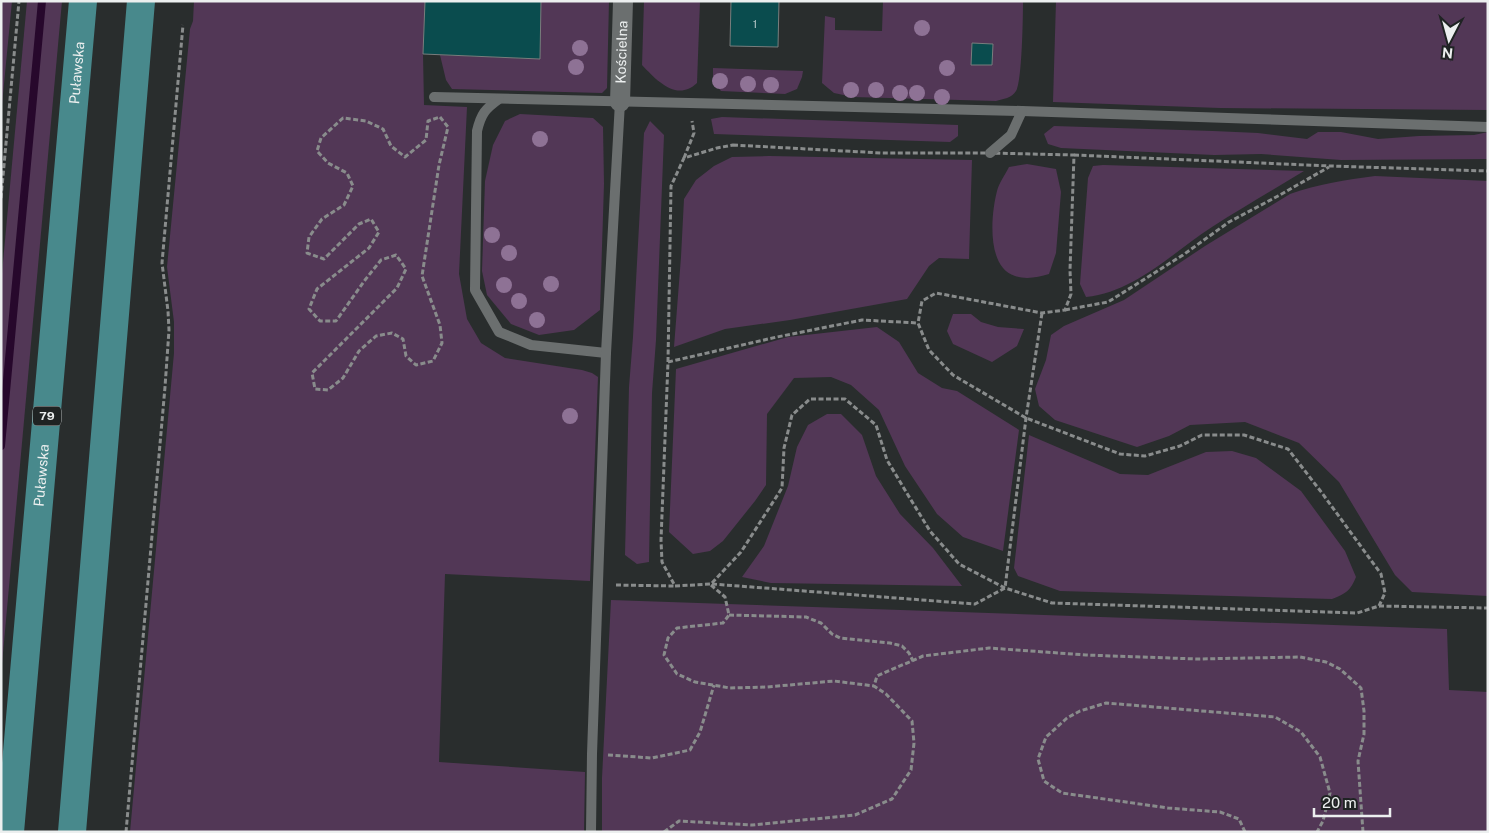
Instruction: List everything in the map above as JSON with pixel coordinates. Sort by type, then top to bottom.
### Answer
[{"type":"main road","name":"Puławska","points":[[10,832],[83,1]]},
{"type":"main road","points":[[72,832],[141,1]]},
{"type":"street","name":"Kościelna","points":[[620,102],[623,1]]},
{"type":"street","points":[[74,804],[81,832]]},
{"type":"lane","points":[[434,97],[1022,112],[1488,127]]},
{"type":"lane","points":[[499,99],[486,109],[479,120],[476,131],[474,290],[499,332],[532,345],[606,353]]},
{"type":"lane","points":[[591,832],[606,353],[620,102]]},
{"type":"lane","points":[[990,153],[1011,135],[1022,112]]},
{"type":"path","points":[[1,198],[19,1]]},
{"type":"path","points":[[126,832],[165,387],[169,330],[162,263],[183,25]]},
{"type":"path","points":[[675,586],[662,562],[660,540],[668,362],[671,186],[694,133],[690,103]]},
{"type":"path","points":[[440,117],[448,128],[439,164],[422,276],[440,325],[442,343],[433,361],[416,365],[406,356],[403,339],[392,333],[376,336],[359,351],[343,378],[328,390],[315,390],[312,372],[397,288],[406,269],[396,255],[381,260],[336,321],[320,320],[309,309],[317,289],[369,248],[379,232],[371,219],[359,224],[324,259],[307,254],[309,237],[322,219],[344,205],[353,186],[347,173],[328,164],[317,151],[321,138],[342,118],[366,120],[383,129],[391,146],[405,157],[426,140],[428,121],[440,117]]},
{"type":"path","points":[[684,158],[733,145],[882,153],[1074,155],[1488,171]]},
{"type":"path","points":[[1065,310],[1071,294],[1070,270],[1074,155]]},
{"type":"path","points":[[1330,166],[1229,222],[1183,255],[1108,302],[1042,313],[936,293],[922,301],[918,323],[929,350],[953,376],[1026,418],[1120,454],[1145,456],[1180,446],[1202,435],[1244,435],[1288,449],[1381,574],[1385,593],[1380,606]]},
{"type":"path","points":[[1006,588],[1026,418],[1042,313]]},
{"type":"path","points":[[668,362],[862,320],[918,323]]},
{"type":"path","points":[[711,584],[741,552],[782,488],[784,448],[792,415],[810,399],[844,399],[876,425],[887,460],[930,531],[959,564],[1006,588],[1052,603],[1357,613],[1380,606],[1488,608]]},
{"type":"path","points":[[598,585],[675,586],[711,584],[975,604],[1006,588]]},
{"type":"path","points":[[664,832],[679,821],[752,825],[855,815],[892,799],[911,770],[914,742],[912,721],[886,694],[874,686],[834,681],[730,688],[695,682],[677,674],[664,655],[668,638],[677,628],[724,623],[729,615],[725,597],[711,584]]},
{"type":"path","points":[[729,615],[806,617],[821,623],[832,634],[840,638],[902,646],[910,653],[913,660]]},
{"type":"path","points":[[874,686],[877,676],[923,656],[988,648],[1086,655],[1188,659],[1300,657],[1326,662],[1340,669],[1361,688],[1364,734],[1358,761],[1360,809],[1364,832]]},
{"type":"path","points":[[592,754],[652,758],[690,750],[700,732],[714,685]]},
{"type":"path","points":[[1245,832],[1239,819],[1220,812],[1168,808],[1062,793],[1044,780],[1038,759],[1046,737],[1067,718],[1080,710],[1106,704],[1275,717],[1301,732],[1320,757],[1330,793],[1323,821],[1317,832]]},
{"type":"shaded area","points":[[2,1],[12,1],[1,115],[1,5]]},
{"type":"shaded area","points":[[27,1],[62,1],[1,675],[1,284]]},
{"type":"shaded area","points":[[194,1],[425,1],[424,105],[467,107],[459,274],[467,319],[481,343],[505,358],[582,370],[598,377],[590,581],[445,574],[439,762],[585,772],[584,832],[130,832],[174,353],[174,322],[167,267]]},
{"type":"shaded area","points":[[541,1],[609,1],[607,88],[602,93],[452,89],[446,80],[440,55],[539,59]]},
{"type":"shaded area","points":[[644,1],[700,1],[697,83],[690,88],[675,90],[668,87],[642,65]]},
{"type":"shaded area","points":[[883,1],[1023,1],[1021,63],[1016,91],[1010,97],[996,101],[853,97],[834,93],[822,83],[825,16],[835,18],[835,30],[882,31]]},
{"type":"shaded area","points":[[1056,1],[1488,1],[1488,110],[1220,108],[1053,102]]},
{"type":"shaded area","points":[[713,68],[803,71],[797,89],[785,94],[721,91],[713,81]]},
{"type":"shaded area","points":[[520,114],[593,118],[603,127],[604,184],[600,310],[574,330],[539,335],[511,324],[487,295],[482,271],[485,181],[493,145],[505,121]]},
{"type":"shaded area","points":[[722,117],[958,125],[958,136],[950,142],[714,134],[711,119]]},
{"type":"shaded area","points":[[650,121],[664,135],[656,340],[652,393],[649,562],[637,564],[625,555],[629,387],[644,133]]},
{"type":"shaded area","points":[[1054,126],[1258,133],[1307,139],[1318,132],[1341,132],[1378,139],[1474,135],[1488,132],[1488,159],[1341,160],[1261,154],[1214,155],[1061,148],[1048,144],[1044,134]]},
{"type":"shaded area","points":[[732,157],[972,160],[969,259],[939,258],[929,266],[907,299],[790,320],[725,329],[674,347],[684,199],[696,180],[714,166]]},
{"type":"shaded area","points":[[1027,164],[1056,169],[1061,192],[1056,253],[1049,274],[1028,278],[1015,276],[1006,271],[999,262],[995,251],[992,226],[995,201],[1002,179],[1009,167]]},
{"type":"shaded area","points":[[1093,166],[1304,171],[1212,227],[1137,280],[1104,294],[1086,297],[1080,284],[1088,178]]},
{"type":"shaded area","points":[[1375,176],[1488,181],[1488,596],[1412,592],[1395,575],[1339,482],[1299,443],[1245,422],[1190,425],[1169,436],[1137,447],[1055,420],[1039,406],[1035,389],[1046,360],[1051,335],[1064,326],[1124,300],[1205,246],[1290,194],[1322,185]]},
{"type":"shaded area","points":[[953,314],[971,314],[981,322],[998,327],[1024,329],[1017,346],[992,362],[953,344],[947,331]]},
{"type":"shaded area","points":[[877,327],[899,342],[918,373],[942,388],[957,391],[1019,430],[1003,551],[963,537],[937,514],[905,466],[879,410],[851,385],[831,377],[794,378],[767,414],[766,485],[723,541],[710,551],[693,554],[669,532],[676,369],[788,337]]},
{"type":"shaded area","points":[[827,414],[841,414],[862,435],[876,476],[900,514],[933,548],[962,586],[771,583],[742,577],[764,546],[788,486],[797,447],[808,425]]},
{"type":"shaded area","points":[[1029,435],[1120,474],[1148,475],[1206,452],[1232,451],[1256,458],[1301,491],[1345,551],[1356,577],[1352,586],[1341,595],[1332,599],[1060,591],[1018,576],[1014,568]]},
{"type":"shaded area","points":[[611,600],[1447,629],[1449,690],[1488,692],[1488,832],[602,832],[602,778]]},
{"type":"building","points":[[425,1],[541,1],[540,59],[423,54]]},
{"type":"building","points":[[731,1],[779,1],[778,47],[730,46]]},
{"type":"building","points":[[972,43],[993,44],[992,65],[971,65]]},
{"type":"waterway","points":[[1,446],[42,1]]}]
